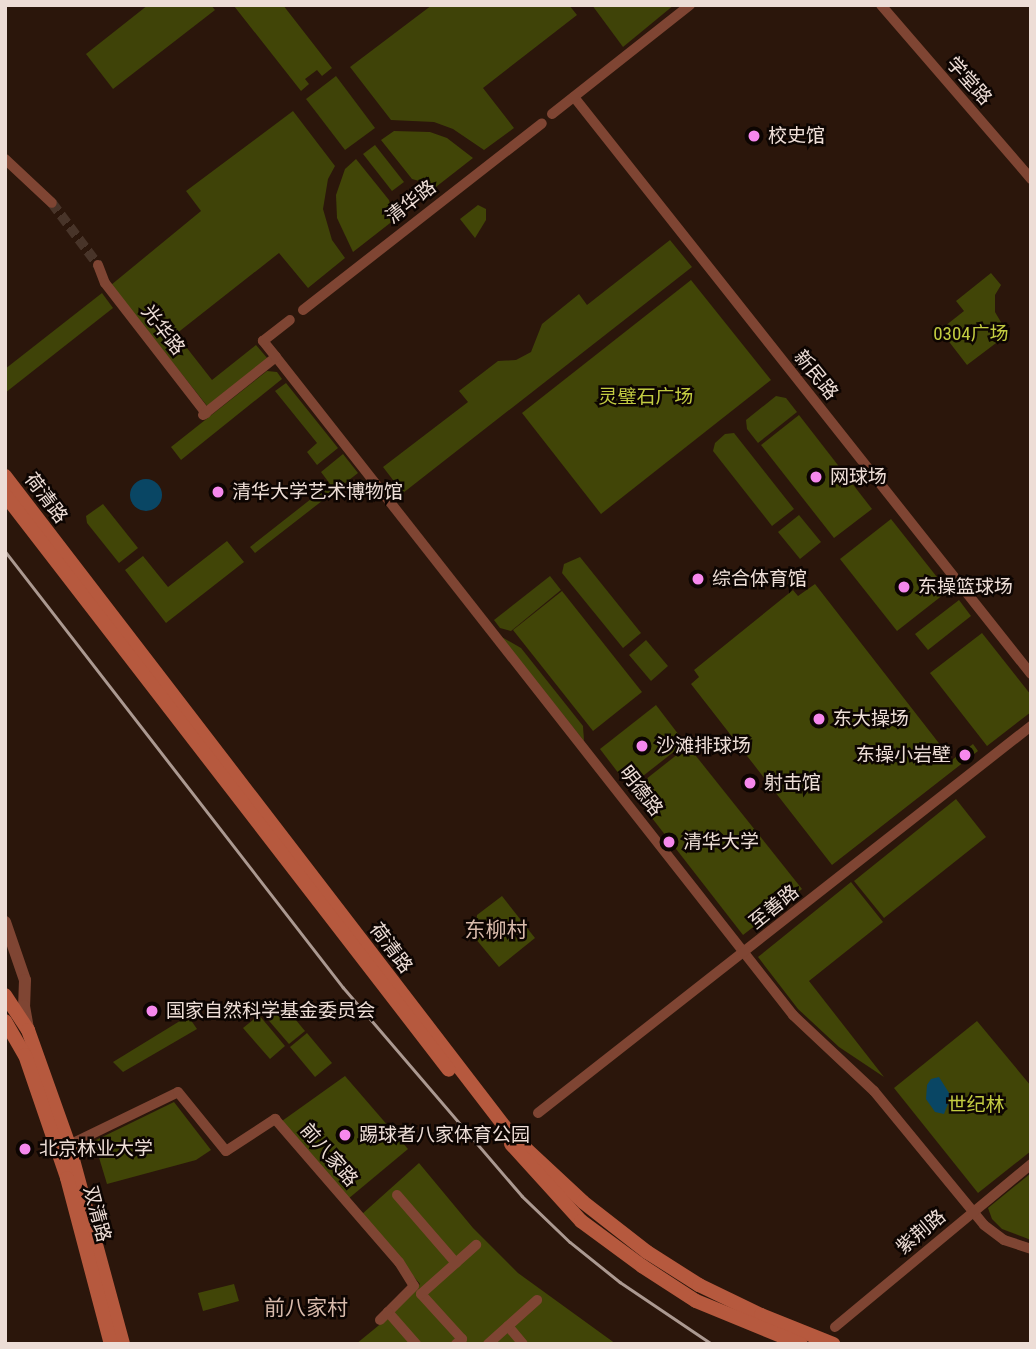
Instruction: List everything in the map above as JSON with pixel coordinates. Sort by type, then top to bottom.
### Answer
[{"type":"main road","name":"荷清路","points":[[5,476],[511,1135],[583,1202],[646,1252],[699,1285],[832,1344]]},
{"type":"main road","name":"荷清路","points":[[5,495],[499,1136],[506,1139],[538,1177],[582,1221],[663,1280],[696,1301],[801,1344]]},
{"type":"main road","name":"双清路","points":[[5,995],[28,1030],[69,1145],[123,1344]]},
{"type":"main road","name":"双清路","points":[[5,1020],[28,1062],[67,1178],[111,1344]]},
{"type":"main road","points":[[832,1344],[835,1327]]},
{"type":"street","points":[[552,114],[690,5]]},
{"type":"street","name":"学堂路","points":[[881,5],[1031,179]]},
{"type":"street","name":"新民路","points":[[574,97],[1031,674]]},
{"type":"street","name":"清华路","points":[[303,310],[541,122]]},
{"type":"street","points":[[5,159],[52,203]]},
{"type":"street","name":"光华路","points":[[98,265],[105,283],[204,414],[276,357]]},
{"type":"street","points":[[276,357],[263,341],[290,320]]},
{"type":"street","name":"明德路","points":[[276,357],[793,1015],[874,1091],[972,1212],[996,1235],[1031,1249]]},
{"type":"street","name":"至善路","points":[[538,1113],[1031,726]]},
{"type":"street","name":"双清路","points":[[5,922],[25,980],[24,1006],[28,1030]]},
{"type":"street","name":"前八家路","points":[[69,1145],[178,1092],[226,1151],[275,1119],[399,1262],[414,1286],[388,1312]]},
{"type":"street","name":"紫荆路","points":[[835,1327],[1031,1164]]},
{"type":"street","points":[[397,1195],[456,1263]]},
{"type":"street","points":[[462,1342],[421,1294],[476,1245]]},
{"type":"street","points":[[488,1344],[537,1300]]},
{"type":"street","points":[[380,1320],[388,1312],[416,1344]]},
{"type":"street","points":[[508,1326],[523,1344]]},
{"type":"green space","points":[[148,5],[211,5],[215,10],[113,89],[86,54]]},
{"type":"green space","points":[[283,5],[332,68],[322,76],[317,70],[305,79],[309,84],[301,91],[234,6]]},
{"type":"green space","points":[[432,5],[569,5],[577,15],[483,88],[514,128],[484,150],[453,129],[434,122],[391,120],[350,67]]},
{"type":"green space","points":[[592,5],[674,5],[623,47]]},
{"type":"green space","points":[[336,76],[375,128],[345,150],[306,99]]},
{"type":"green space","points":[[293,111],[335,166],[328,179],[323,209],[332,240],[345,258],[308,288],[279,253],[176,334],[212,380],[256,345],[268,359],[208,407],[111,285],[201,211],[186,191]]},
{"type":"green space","points":[[394,131],[430,132],[447,138],[473,158],[432,190],[426,183],[412,179],[381,140]]},
{"type":"green space","points":[[375,145],[404,182],[392,191],[363,154]]},
{"type":"green space","points":[[356,159],[389,200],[394,220],[353,252],[337,218],[336,195],[345,169]]},
{"type":"green space","points":[[478,205],[486,209],[486,220],[475,238],[460,219]]},
{"type":"green space","points":[[670,240],[692,267],[403,493],[383,467],[468,402],[459,391],[498,361],[516,360],[531,352],[542,324],[579,294],[587,305]]},
{"type":"green space","name":"0304广场","points":[[991,273],[1001,285],[995,295],[995,312],[1008,334],[967,365],[940,330],[964,311],[956,301]]},
{"type":"green space","name":"灵璧石广场","points":[[691,280],[771,380],[601,514],[522,413]]},
{"type":"green space","points":[[102,293],[113,308],[5,393],[5,369]]},
{"type":"green space","points":[[267,371],[277,372],[282,379],[181,460],[171,447]]},
{"type":"green space","points":[[286,383],[338,448],[317,465],[307,452],[317,443],[275,391]]},
{"type":"green space","points":[[776,396],[786,398],[797,412],[758,443],[747,429],[746,420]]},
{"type":"green space","name":"网球场","points":[[799,415],[872,509],[834,538],[761,445]]},
{"type":"green space","points":[[734,433],[794,509],[772,526],[713,451],[715,443],[725,434]]},
{"type":"green space","points":[[343,454],[358,473],[255,553],[250,547],[330,484],[321,472]]},
{"type":"green space","points":[[103,504],[138,548],[119,563],[87,523],[86,516]]},
{"type":"green space","points":[[799,515],[821,542],[800,559],[778,532]]},
{"type":"green space","name":"东操篮球场","points":[[891,519],[948,591],[897,631],[840,559]]},
{"type":"green space","points":[[227,541],[244,562],[166,623],[125,570],[143,556],[168,587]]},
{"type":"green space","points":[[580,557],[641,633],[623,648],[562,573],[564,564]]},
{"type":"green space","points":[[550,576],[561,590],[511,631],[500,628],[494,620]]},
{"type":"green space","name":"东大操场","points":[[815,584],[952,760],[973,744],[978,751],[832,865],[691,684],[699,677],[694,670],[793,590],[798,596]]},
{"type":"green space","points":[[562,591],[642,692],[593,731],[513,630]]},
{"type":"green space","points":[[959,600],[971,616],[928,650],[915,634]]},
{"type":"green space","name":"东操篮球场","points":[[982,633],[1031,695],[1031,712],[987,746],[930,673]]},
{"type":"green space","points":[[500,636],[521,648],[583,726],[584,741]]},
{"type":"green space","points":[[646,640],[668,666],[651,681],[629,655]]},
{"type":"green space","name":"沙滩排球场","points":[[656,705],[685,743],[629,787],[600,749]]},
{"type":"green space","points":[[688,746],[802,889],[743,935],[631,791]]},
{"type":"green space","points":[[956,799],[986,837],[884,918],[854,881]]},
{"type":"green space","points":[[851,882],[883,922],[809,981],[884,1077],[839,1047],[798,1009],[758,957]]},
{"type":"green space","points":[[502,896],[535,938],[499,967],[475,938],[477,915]]},
{"type":"green space","points":[[281,1002],[305,1031],[289,1044],[264,1015]]},
{"type":"green space","points":[[259,1015],[285,1046],[270,1059],[243,1028]]},
{"type":"green space","points":[[188,1016],[197,1029],[123,1072],[113,1062]]},
{"type":"green space","name":"世纪林","points":[[977,1021],[1031,1086],[1031,1151],[978,1193],[894,1088]]},
{"type":"green space","points":[[307,1033],[332,1063],[315,1077],[290,1047]]},
{"type":"green space","name":"踢球者八家体育公园","points":[[345,1076],[408,1149],[348,1199],[282,1121]]},
{"type":"green space","points":[[174,1102],[211,1150],[196,1160],[107,1184],[94,1141]]},
{"type":"green space","points":[[419,1163],[473,1228],[518,1273],[616,1344],[420,1344],[392,1311],[420,1284],[361,1215]]},
{"type":"green space","points":[[1031,1173],[1031,1240],[1002,1229],[992,1219],[988,1208]]},
{"type":"green space","points":[[234,1284],[239,1301],[203,1311],[198,1293]]},
{"type":"green space","points":[[389,1317],[410,1344],[356,1344]]},
{"type":"water","points":[[146,479],[158,483],[162,495],[158,507],[146,511],[134,507],[130,495],[134,483]]},
{"type":"water","points":[[939,1077],[951,1096],[944,1114],[935,1112],[926,1099],[927,1085],[931,1079]]},
{"type":"tunnel","points":[[52,203],[98,265]]},
{"type":"railway","points":[[5,551],[343,987],[522,1196],[570,1242],[620,1282],[712,1344]]},
{"type":"place","name":"校史馆","points":[[754,136]]},
{"type":"place","name":"网球场","points":[[816,477]]},
{"type":"place","name":"清华大学艺术博物馆","points":[[218,492]]},
{"type":"place","name":"综合体育馆","points":[[698,579]]},
{"type":"place","name":"东操篮球场","points":[[904,587]]},
{"type":"place","name":"东大操场","points":[[819,719]]},
{"type":"place","name":"沙滩排球场","points":[[642,746]]},
{"type":"place","name":"东操小岩壁","points":[[965,755]]},
{"type":"place","name":"射击馆","points":[[750,783]]},
{"type":"place","name":"清华大学","points":[[669,842]]},
{"type":"place","name":"国家自然科学基金委员会","points":[[152,1011]]},
{"type":"place","name":"踢球者八家体育公园","points":[[345,1135]]},
{"type":"place","name":"北京林业大学","points":[[25,1149]]},
{"type":"district","name":"东柳村","points":[[496,930]]},
{"type":"district","name":"前八家村","points":[[306,1308]]}]
